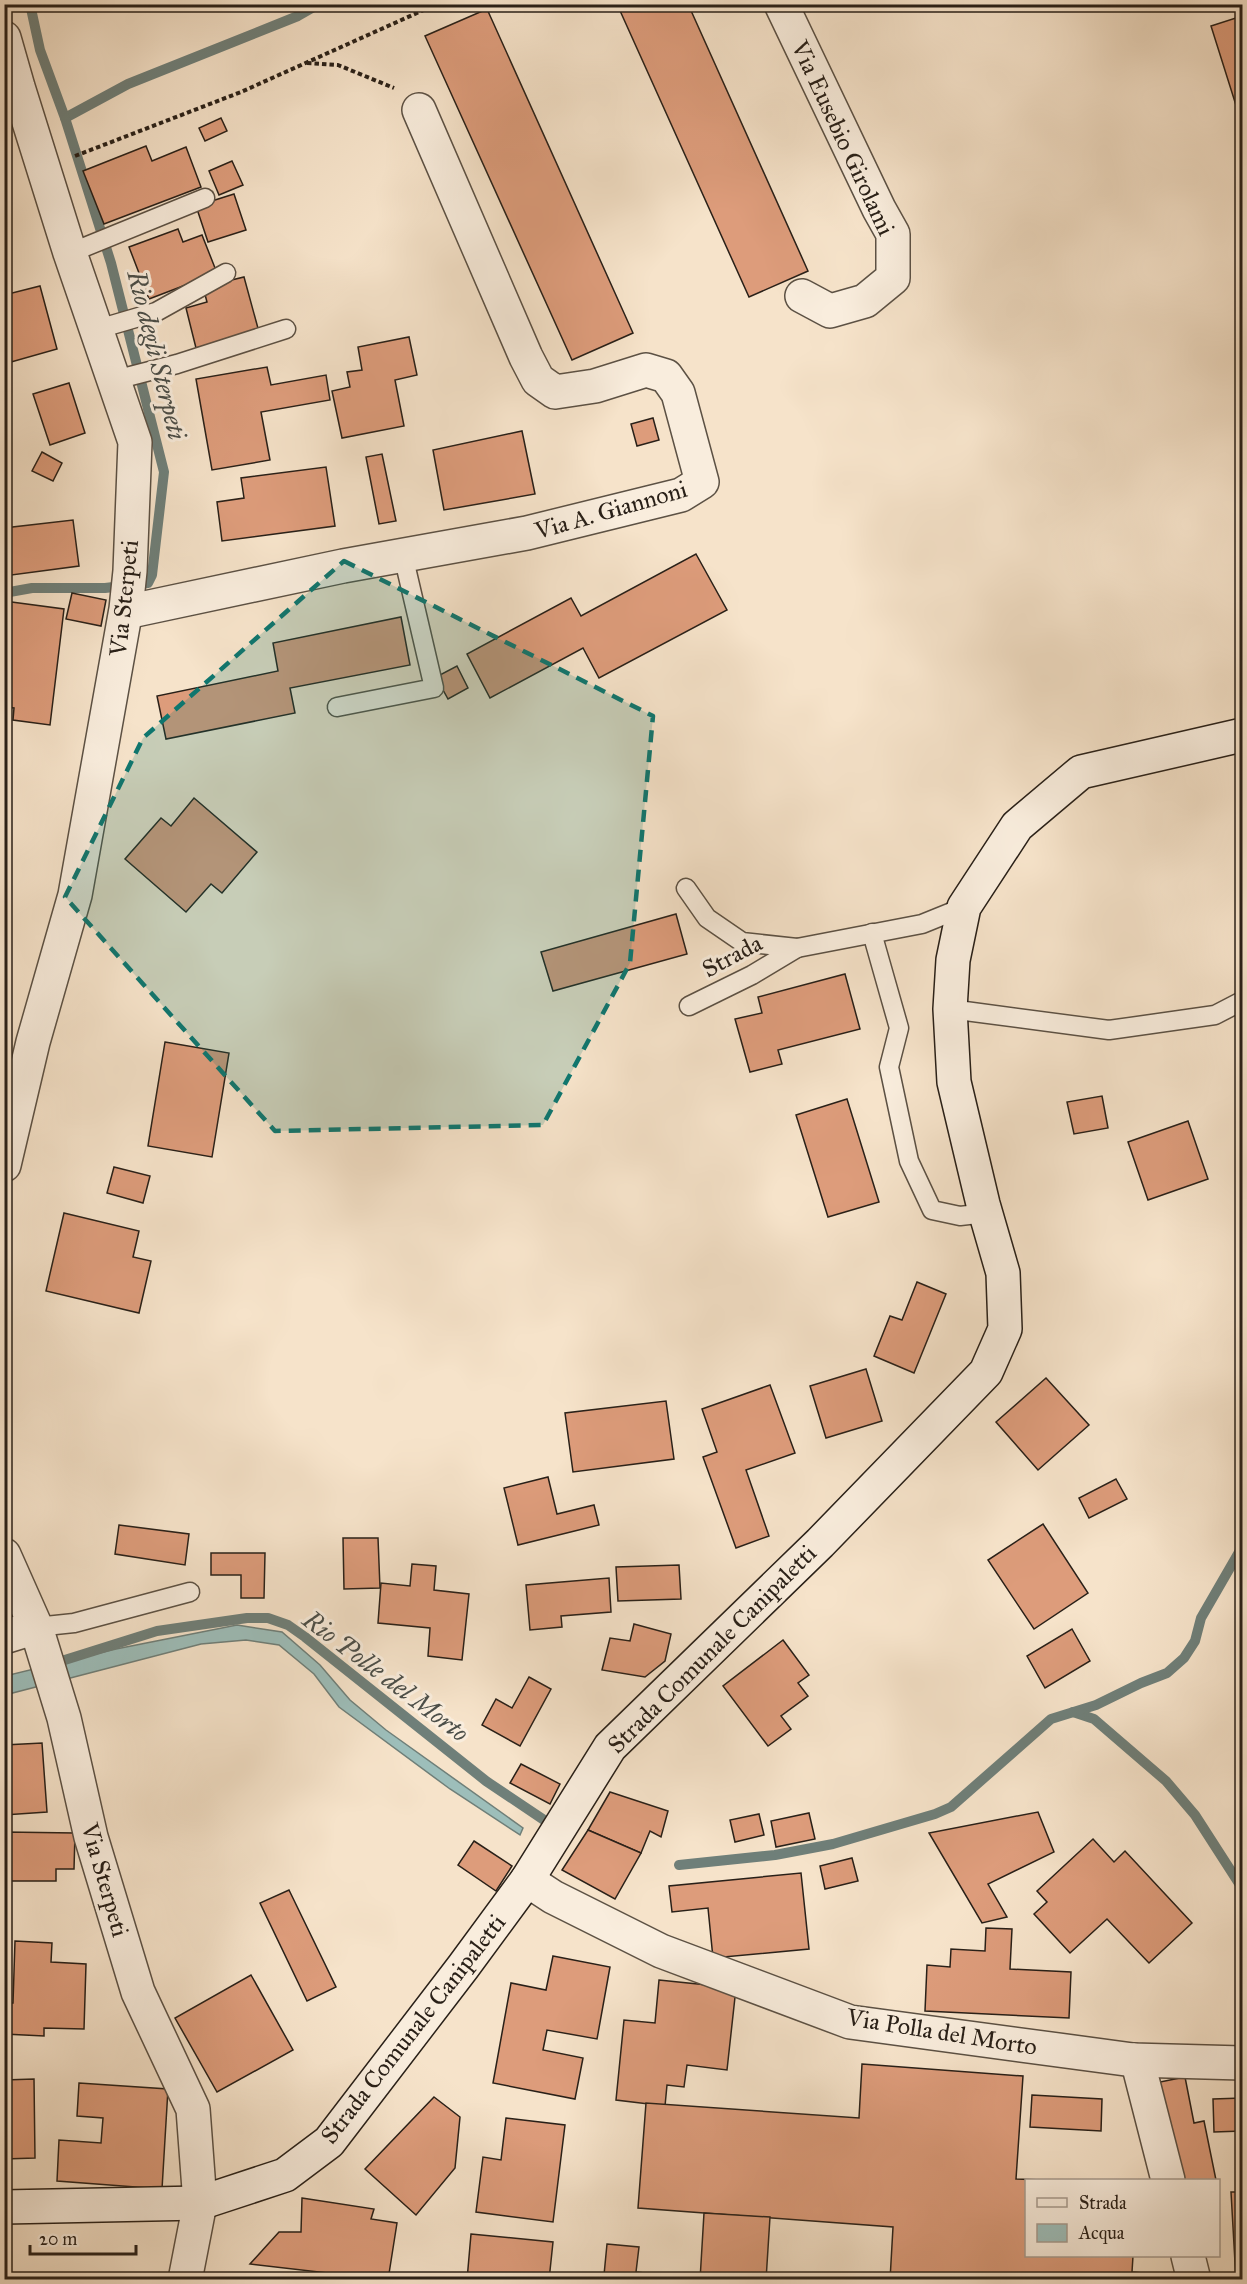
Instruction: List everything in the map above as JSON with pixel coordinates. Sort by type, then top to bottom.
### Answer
[{"type":"street","name":"Via Eusebio Girolami","points":[[781,4],[893,234],[893,278],[866,301],[830,311],[802,296]]},
{"type":"street","name":"Via Sterpeti","points":[[4,38],[18,87],[79,250],[135,442],[130,571],[126,610],[75,895],[33,1042],[4,1165]]},
{"type":"street","name":"Via A. Giannoni","points":[[126,610],[527,533],[681,495],[702,482],[678,393],[666,376],[646,370],[595,386],[555,392],[538,380],[419,110]]},
{"type":"street","name":"Strada Comunale Canipaletti","points":[[4,2207],[200,2203],[285,2175],[329,2142],[527,1880],[610,1747],[820,1544],[986,1372],[1005,1329],[1003,1274],[954,1082],[950,1009],[953,960],[964,906],[1017,826],[1081,772],[1242,735]]},
{"type":"street","name":"Via Sterpeti","points":[[4,1555],[39,1638],[64,1718],[91,1837],[138,1992],[193,2109],[200,2203],[186,2280]]},
{"type":"street","points":[[4,1637],[39,1638]]},
{"type":"street","name":"Via Polla del Morto","points":[[527,1880],[553,1897],[661,1951],[850,2022],[1133,2060],[1242,2063]]},
{"type":"street","points":[[1133,2060],[1138,2067],[1167,2179]]},
{"type":"street","points":[[1188,2257],[1194,2280]]},
{"type":"lane","points":[[79,250],[205,198]]},
{"type":"lane","points":[[103,328],[156,312],[226,273]]},
{"type":"lane","points":[[118,379],[286,329]]},
{"type":"lane","points":[[337,707],[434,688],[403,555]]},
{"type":"lane","points":[[686,888],[707,918],[742,942],[797,948],[922,924],[964,906]]},
{"type":"lane","points":[[872,933],[898,1028],[890,1067],[909,1161],[932,1210],[960,1216],[986,1213]]},
{"type":"lane","name":"Strada","points":[[689,1005],[752,975],[797,948]]},
{"type":"lane","points":[[950,1009],[1109,1030],[1215,1015],[1242,1001]]},
{"type":"lane","points":[[39,1638],[74,1623],[190,1592]]},
{"type":"path","points":[[93,150],[241,92],[437,4]]},
{"type":"path","points":[[306,63],[338,65],[365,75],[398,90],[419,110]]},
{"type":"highlighted area","points":[[344,561],[653,716],[630,963],[543,1125],[275,1131],[65,897],[143,738]]},
{"type":"water","points":[[237,1625],[282,1632],[320,1665],[350,1700],[386,1730],[523,1828],[520,1835],[450,1789],[339,1707],[314,1674],[279,1645],[246,1640],[201,1644],[5,1695],[5,1676],[116,1649]]},
{"type":"building","points":[[617,4],[688,4],[808,271],[749,297]]},
{"type":"building","points":[[487,9],[633,333],[572,360],[425,36]]},
{"type":"building","points":[[1242,16],[1242,118],[1240,118],[1211,26]]},
{"type":"building","points":[[221,118],[227,131],[205,141],[199,128]]},
{"type":"building","points":[[146,146],[152,161],[186,147],[201,187],[104,224],[83,171]]},
{"type":"building","points":[[232,161],[243,185],[219,195],[209,171]]},
{"type":"building","points":[[234,194],[246,230],[208,242],[196,206]]},
{"type":"building","points":[[178,229],[183,242],[202,235],[217,273],[149,299],[129,247]]},
{"type":"building","points":[[244,277],[259,332],[196,348],[186,308],[207,302],[203,287]]},
{"type":"building","points":[[40,286],[57,349],[4,364],[4,295]]},
{"type":"building","points":[[409,337],[417,375],[395,380],[404,426],[342,438],[332,391],[350,387],[347,372],[362,370],[358,347]]},
{"type":"building","points":[[267,367],[271,385],[326,375],[330,400],[261,412],[270,460],[212,470],[196,379]]},
{"type":"building","points":[[69,383],[85,433],[50,445],[33,394]]},
{"type":"building","points":[[653,418],[659,440],[637,446],[631,424]]},
{"type":"building","points":[[522,431],[535,494],[444,510],[433,450]]},
{"type":"building","points":[[42,452],[62,463],[53,481],[32,471]]},
{"type":"building","points":[[382,454],[396,521],[379,524],[366,457]]},
{"type":"building","points":[[326,467],[335,526],[222,541],[217,502],[244,498],[241,478]]},
{"type":"building","points":[[73,520],[79,566],[4,576],[4,528]]},
{"type":"building","points":[[696,554],[727,610],[599,678],[583,648],[490,698],[467,654],[571,598],[581,616]]},
{"type":"building","points":[[72,593],[106,600],[101,626],[66,619]]},
{"type":"building","points":[[4,601],[64,609],[50,725],[13,720],[14,708],[4,707]]},
{"type":"building","points":[[401,617],[410,665],[290,688],[295,713],[166,739],[157,696],[278,671],[273,643]]},
{"type":"building","points":[[457,666],[468,688],[448,699],[436,677]]},
{"type":"building","points":[[194,798],[257,852],[222,893],[211,884],[186,912],[125,859],[161,818],[171,826]]},
{"type":"building","points":[[676,914],[687,954],[553,991],[541,952]]},
{"type":"building","points":[[845,974],[860,1029],[778,1050],[782,1064],[750,1072],[735,1019],[762,1013],[758,997]]},
{"type":"building","points":[[165,1042],[229,1053],[212,1157],[148,1146]]},
{"type":"building","points":[[1102,1096],[1108,1128],[1074,1134],[1067,1102]]},
{"type":"building","points":[[847,1099],[879,1202],[828,1217],[796,1115]]},
{"type":"building","points":[[1188,1121],[1208,1179],[1148,1200],[1128,1142]]},
{"type":"building","points":[[114,1167],[150,1176],[143,1203],[107,1193]]},
{"type":"building","points":[[64,1213],[139,1231],[133,1257],[151,1261],[139,1313],[46,1291]]},
{"type":"building","points":[[917,1282],[946,1294],[914,1373],[874,1356],[890,1316],[902,1320]]},
{"type":"building","points":[[866,1369],[882,1421],[826,1438],[810,1386]]},
{"type":"building","points":[[1046,1378],[1089,1425],[1038,1470],[996,1422]]},
{"type":"building","points":[[770,1385],[795,1453],[746,1470],[769,1536],[736,1548],[703,1457],[717,1452],[702,1409]]},
{"type":"building","points":[[666,1401],[674,1459],[573,1472],[565,1413]]},
{"type":"building","points":[[548,1477],[557,1514],[594,1505],[599,1525],[518,1545],[504,1488]]},
{"type":"building","points":[[1116,1479],[1127,1499],[1089,1518],[1079,1498]]},
{"type":"building","points":[[1043,1524],[1088,1593],[1034,1629],[988,1560]]},
{"type":"building","points":[[119,1525],[189,1534],[185,1565],[115,1554]]},
{"type":"building","points":[[343,1538],[378,1538],[380,1588],[344,1589]]},
{"type":"building","points":[[211,1553],[265,1553],[264,1598],[241,1598],[241,1575],[211,1575]]},
{"type":"building","points":[[412,1564],[436,1566],[434,1590],[469,1594],[462,1660],[428,1656],[430,1628],[378,1623],[381,1583],[410,1586]]},
{"type":"building","points":[[679,1565],[681,1599],[618,1601],[616,1567]]},
{"type":"building","points":[[609,1578],[611,1612],[561,1616],[562,1627],[530,1630],[526,1585]]},
{"type":"building","points":[[634,1624],[671,1634],[665,1661],[645,1677],[602,1670],[610,1638],[630,1641]]},
{"type":"building","points":[[1072,1629],[1090,1661],[1045,1688],[1027,1656]]},
{"type":"building","points":[[783,1640],[809,1675],[798,1683],[808,1696],[781,1716],[791,1729],[768,1746],[723,1686]]},
{"type":"building","points":[[529,1677],[551,1689],[520,1746],[482,1725],[496,1699],[512,1708]]},
{"type":"building","points":[[42,1743],[47,1812],[4,1815],[4,1745]]},
{"type":"building","points":[[521,1764],[560,1784],[550,1804],[510,1783]]},
{"type":"building","points":[[610,1792],[668,1811],[661,1837],[650,1831],[641,1853],[588,1830]]},
{"type":"building","points":[[1038,1812],[1054,1852],[988,1884],[1007,1917],[982,1923],[929,1833]]},
{"type":"building","points":[[809,1813],[815,1839],[776,1847],[771,1821]]},
{"type":"building","points":[[759,1814],[764,1835],[735,1842],[730,1820]]},
{"type":"building","points":[[588,1830],[641,1853],[615,1899],[562,1870]]},
{"type":"building","points":[[4,1832],[75,1833],[74,1869],[56,1869],[56,1881],[4,1881]]},
{"type":"building","points":[[1093,1839],[1114,1862],[1125,1851],[1192,1923],[1149,1963],[1107,1919],[1070,1953],[1034,1914],[1047,1902],[1037,1891]]},
{"type":"building","points":[[474,1841],[512,1866],[496,1891],[458,1865]]},
{"type":"building","points":[[852,1858],[858,1881],[825,1889],[820,1866]]},
{"type":"building","points":[[801,1873],[809,1949],[713,1958],[708,1908],[672,1912],[669,1886]]},
{"type":"building","points":[[289,1890],[336,1987],[307,2001],[260,1903]]},
{"type":"building","points":[[986,1928],[1012,1929],[1010,1969],[1071,1972],[1069,2018],[925,2011],[927,1965],[950,1967],[951,1949],[985,1951]]},
{"type":"building","points":[[15,1941],[52,1943],[51,1962],[86,1964],[84,2029],[44,2028],[44,2036],[4,2034],[4,2003],[13,2003]]},
{"type":"building","points":[[553,1956],[610,1967],[597,2039],[547,2030],[543,2050],[583,2058],[575,2099],[493,2083],[511,1983],[546,1990]]},
{"type":"building","points":[[251,1975],[293,2050],[217,2092],[175,2018]]},
{"type":"building","points":[[659,1980],[736,1988],[727,2070],[687,2065],[684,2087],[667,2085],[665,2106],[616,2100],[624,2020],[655,2023]]},
{"type":"building","points":[[862,2064],[1023,2076],[1016,2179],[1025,2179],[1025,2257],[1133,2257],[1132,2272],[1154,2274],[1154,2280],[890,2280],[893,2227],[638,2208],[646,2103],[859,2118]]},
{"type":"building","points":[[1185,2077],[1194,2123],[1204,2121],[1216,2179],[1175,2179],[1155,2083]]},
{"type":"building","points":[[34,2079],[35,2158],[4,2159],[4,2080]]},
{"type":"building","points":[[79,2083],[168,2089],[162,2189],[57,2181],[59,2140],[101,2143],[103,2118],[77,2116]]},
{"type":"building","points":[[1032,2095],[1102,2099],[1101,2131],[1030,2127]]},
{"type":"building","points":[[434,2097],[460,2117],[455,2168],[416,2215],[365,2169]]},
{"type":"building","points":[[1242,2098],[1242,2131],[1214,2132],[1213,2099]]},
{"type":"building","points":[[506,2118],[565,2125],[553,2222],[476,2212],[483,2157],[501,2160]]},
{"type":"building","points":[[1231,2192],[1242,2192],[1242,2280],[1236,2280]]},
{"type":"building","points":[[302,2198],[374,2209],[371,2219],[397,2223],[388,2280],[250,2264],[279,2232],[301,2232]]},
{"type":"building","points":[[704,2213],[770,2217],[766,2280],[700,2280]]},
{"type":"building","points":[[471,2234],[553,2242],[549,2280],[467,2280]]},
{"type":"building","points":[[607,2244],[639,2247],[636,2272],[680,2277],[680,2280],[626,2280],[626,2277],[604,2275]]},
{"type":"building","points":[[41,2273],[61,2280],[39,2280]]},
{"type":"waterway","name":"Rio degli Sterpeti","points":[[4,593],[32,588],[105,588],[148,583],[152,575],[164,472],[111,263],[65,118],[40,50],[30,4]]},
{"type":"waterway","points":[[65,118],[128,84],[298,16],[319,4]]},
{"type":"waterway","name":"Rio Polle del Morto","points":[[679,1865],[775,1855],[833,1844],[935,1814],[951,1807],[1051,1719],[1096,1705],[1167,1673],[1184,1658],[1195,1641],[1201,1618],[1242,1547]]},
{"type":"waterway","name":"Rio Polle del Morto","points":[[52,1664],[157,1631],[247,1618],[268,1618],[288,1625],[305,1637],[486,1781],[550,1824]]},
{"type":"waterway","name":"Rio Polle del Morto","points":[[1073,1712],[1094,1719],[1166,1781],[1195,1815],[1242,1888]]}]
